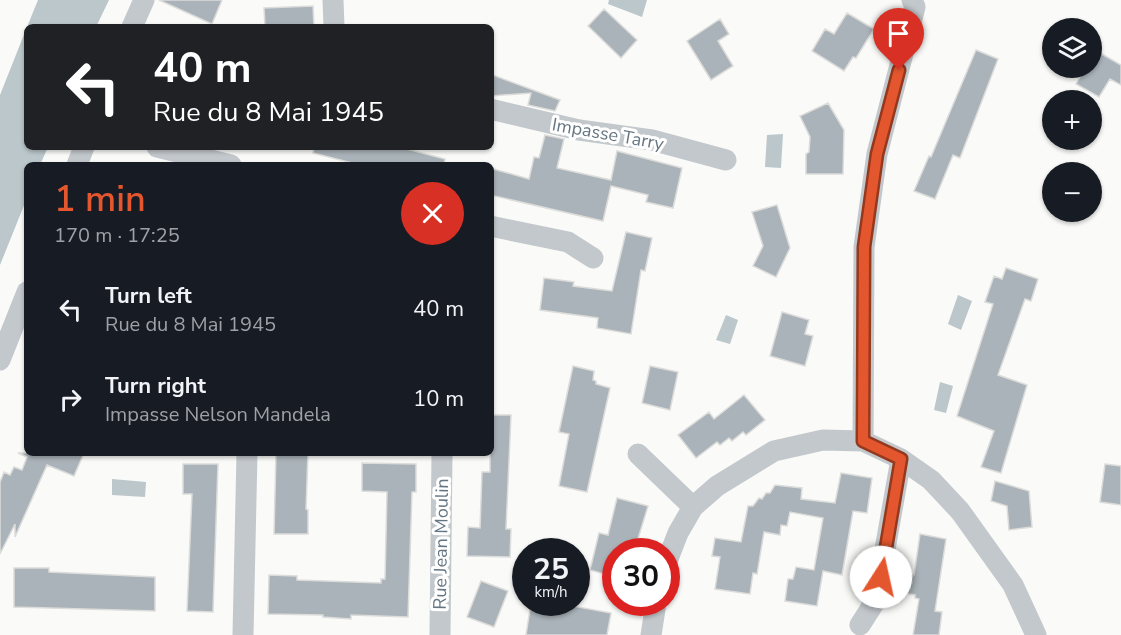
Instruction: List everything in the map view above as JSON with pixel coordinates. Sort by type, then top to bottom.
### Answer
[{"type":"street","points":[[133,24],[144,0]]},
{"type":"street","points":[[333,0],[334,24]]},
{"type":"street","points":[[863,441],[864,247],[877,154],[915,7],[912,0]]},
{"type":"street","name":"Impasse Tarry","points":[[494,110],[579,130],[652,140],[726,160]]},
{"type":"street","points":[[169,150],[219,162]]},
{"type":"street","points":[[494,227],[568,242],[593,258]]},
{"type":"street","points":[[0,360],[24,300]]},
{"type":"street","points":[[676,538],[693,507],[717,486],[774,451],[823,440],[863,441],[901,459],[931,480],[960,511],[1013,585],[1036,635]]},
{"type":"street","points":[[638,454],[693,507]]},
{"type":"street","points":[[243,635],[247,456]]},
{"type":"street","name":"Rue Jean Moulin","points":[[440,635],[442,456]]},
{"type":"street","points":[[860,625],[876,600],[901,459]]},
{"type":"street","points":[[651,635],[654,616]]},
{"type":"shaded area","points":[[38,0],[109,0],[97,24],[28,24]]},
{"type":"shaded area","points":[[609,0],[647,0],[642,17],[608,4]]},
{"type":"shaded area","points":[[24,35],[24,150],[47,150],[41,162],[24,162],[24,205],[0,265],[0,95]]},
{"type":"shaded area","points":[[783,134],[781,168],[765,167],[767,135]]},
{"type":"shaded area","points":[[958,295],[972,301],[961,330],[948,324]]},
{"type":"shaded area","points":[[726,315],[738,320],[730,344],[716,340]]},
{"type":"shaded area","points":[[940,382],[953,386],[946,413],[934,410]]},
{"type":"shaded area","points":[[112,479],[146,482],[145,497],[112,495]]},
{"type":"building","points":[[159,0],[222,0],[212,24]]},
{"type":"building","points":[[313,6],[314,24],[265,24],[264,8]]},
{"type":"building","points":[[604,9],[637,40],[621,58],[588,26]]},
{"type":"building","points":[[847,13],[874,29],[856,58],[853,57],[844,71],[812,51],[825,29],[834,34]]},
{"type":"building","points":[[720,19],[729,34],[718,41],[733,66],[711,80],[687,41]]},
{"type":"building","points":[[976,50],[998,59],[960,158],[953,155],[935,199],[914,191],[929,156],[931,157]]},
{"type":"building","points":[[1102,54],[1121,65],[1121,85],[1110,79],[1102,92],[1102,90],[1087,90],[1076,84],[1079,78],[1102,78]]},
{"type":"building","points":[[494,75],[560,100],[555,111],[528,105],[531,93],[494,96]]},
{"type":"building","points":[[828,103],[844,130],[843,174],[806,174],[806,154],[809,152],[810,137],[800,116]]},
{"type":"building","points":[[545,135],[564,139],[557,168],[611,180],[617,151],[682,168],[673,208],[646,202],[648,195],[611,186],[603,221],[494,196],[494,169],[529,179],[534,157],[539,158]]},
{"type":"building","points":[[314,150],[410,150],[445,159],[444,162],[348,162],[313,153]]},
{"type":"building","points":[[777,205],[790,248],[776,277],[753,266],[763,246],[752,212]]},
{"type":"building","points":[[626,232],[652,238],[645,271],[641,270],[631,334],[597,328],[598,318],[540,310],[544,278],[574,282],[573,286],[612,291]]},
{"type":"building","points":[[1006,268],[1038,279],[1031,301],[1025,299],[998,375],[1027,385],[1001,473],[981,467],[994,431],[957,416],[993,304],[985,302],[994,276],[1002,279]]},
{"type":"building","points":[[782,312],[809,320],[805,334],[813,336],[805,366],[770,356]]},
{"type":"building","points":[[573,366],[594,371],[593,380],[596,384],[610,388],[587,492],[559,486],[569,434],[559,432]]},
{"type":"building","points":[[650,366],[678,372],[670,410],[642,403]]},
{"type":"building","points":[[744,395],[765,420],[746,435],[743,432],[732,441],[729,438],[720,445],[717,442],[696,458],[678,435],[709,412],[714,419]]},
{"type":"building","points":[[494,415],[511,415],[506,529],[511,529],[510,557],[467,556],[468,527],[480,528],[482,472],[490,472],[490,456],[494,456]]},
{"type":"building","points":[[25,456],[83,456],[74,476],[47,465],[15,537],[15,524],[0,554],[0,482],[4,472],[10,475],[14,467],[22,470],[27,457]]},
{"type":"building","points":[[276,456],[308,456],[306,509],[308,510],[308,534],[274,534]]},
{"type":"building","points":[[362,463],[416,464],[416,492],[412,492],[408,617],[351,615],[351,619],[323,617],[323,615],[268,614],[269,575],[297,576],[297,580],[381,583],[381,579],[385,579],[387,492],[362,491]]},
{"type":"building","points":[[183,464],[218,464],[213,612],[187,611],[192,494],[183,494]]},
{"type":"building","points":[[1105,464],[1121,466],[1121,505],[1100,502]]},
{"type":"building","points":[[841,473],[872,478],[867,513],[853,511],[842,575],[823,571],[817,606],[785,601],[788,579],[793,579],[796,567],[814,570],[823,518],[790,512],[787,526],[781,525],[780,535],[764,532],[757,574],[753,573],[750,594],[715,589],[720,557],[712,556],[715,538],[741,542],[748,506],[753,506],[759,498],[762,499],[766,493],[770,493],[775,485],[802,488],[801,499],[835,503]]},
{"type":"building","points":[[995,481],[1029,491],[1032,527],[1009,530],[1007,506],[991,501]]},
{"type":"building","points":[[617,498],[648,506],[638,538],[602,538],[602,573],[590,570],[599,533],[608,535]]},
{"type":"building","points":[[920,534],[946,539],[935,611],[942,612],[939,635],[913,635],[919,599],[915,598],[915,595],[896,592],[899,573],[914,575]]},
{"type":"building","points":[[14,568],[49,568],[49,572],[155,577],[155,611],[14,607]]},
{"type":"building","points":[[481,581],[508,591],[494,627],[467,617]]},
{"type":"building","points":[[590,609],[602,611],[602,616],[610,616],[607,635],[526,635],[529,616],[590,616]]},
{"type":"route","points":[[881,577],[901,459],[863,441],[862,302],[867,217],[877,154],[899,70]]}]
